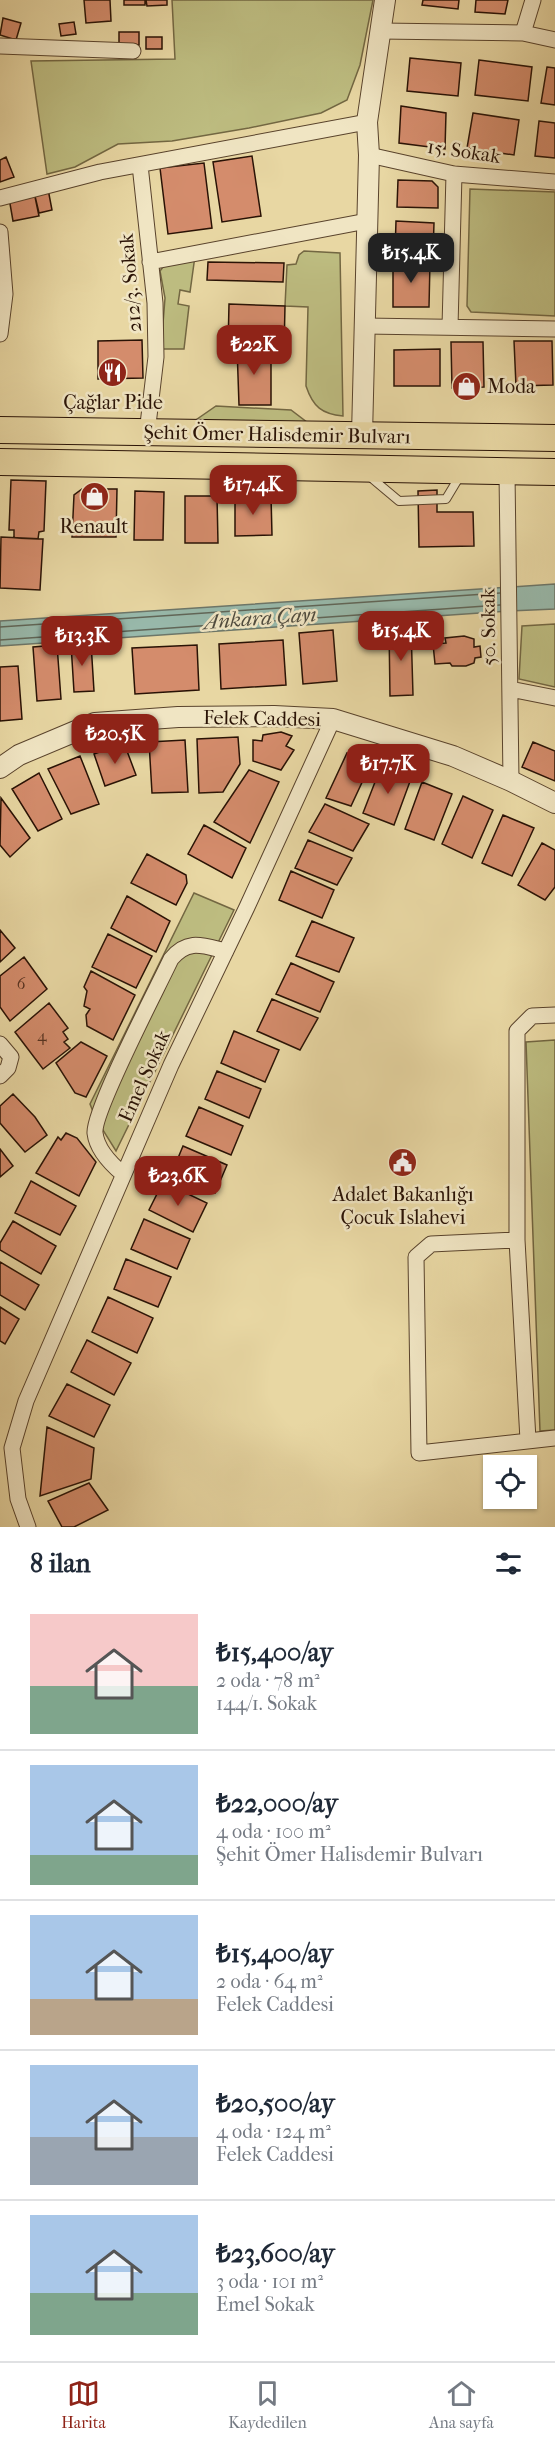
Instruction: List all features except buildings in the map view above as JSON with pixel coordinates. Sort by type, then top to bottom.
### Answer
[{"type":"highway","name":"Şehit Ömer Halisdemir Bulvarı","points":[[0,430],[555,438]]},
{"type":"highway","name":"Şehit Ömer Halisdemir Bulvarı","points":[[0,462],[360,468],[507,473],[555,472]]},
{"type":"street","points":[[362,435],[369,155],[367,122],[385,0]]},
{"type":"street","points":[[522,33],[533,0]]},
{"type":"street","points":[[381,31],[522,33],[555,40]]},
{"type":"street","points":[[0,46],[133,51]]},
{"type":"street","points":[[0,198],[140,165],[367,122]]},
{"type":"street","name":"15. Sokak","points":[[369,155],[454,174],[555,182]]},
{"type":"street","name":"212/3. Sokak","points":[[140,165],[150,262],[156,357],[147,433]]},
{"type":"street","points":[[450,327],[454,174]]},
{"type":"street","points":[[150,262],[367,221]]},
{"type":"street","points":[[0,232],[2,294],[0,334]]},
{"type":"street","points":[[365,326],[555,329]]},
{"type":"street","name":"50. Sokak","points":[[507,473],[511,781]]},
{"type":"street","points":[[510,689],[555,698]]},
{"type":"street","name":"Felek Caddesi","points":[[0,768],[19,754],[95,723],[178,717],[262,716],[333,719],[453,756],[555,803]]},
{"type":"street","name":"Emel Sokak","points":[[28,1527],[18,1499],[12,1448],[26,1401],[171,1065],[333,719]]},
{"type":"street","points":[[123,1174],[100,1148],[95,1132],[105,1099],[171,958],[179,949],[189,945],[226,951]]},
{"type":"street","points":[[528,1440],[517,1240],[517,1031],[532,1016],[555,1015]]},
{"type":"street","points":[[0,1044],[11,1057],[4,1072]]},
{"type":"street","points":[[517,1240],[431,1244],[416,1257],[418,1453],[555,1438]]},
{"type":"shaded area","points":[[172,0],[373,0],[360,65],[347,100],[321,113],[249,128],[172,141],[118,144],[75,167],[47,174],[31,61],[175,59]]},
{"type":"shaded area","points":[[470,189],[555,192],[555,316],[471,312],[467,306]]},
{"type":"shaded area","points":[[304,251],[340,253],[343,416],[319,408],[306,386],[308,307],[285,306],[287,265],[296,264],[299,255]]},
{"type":"shaded area","points":[[195,256],[190,292],[180,290],[178,304],[189,306],[184,349],[161,349],[165,298],[160,271],[166,263]]},
{"type":"shaded area","points":[[216,406],[291,410],[312,426],[190,424]]},
{"type":"shaded area","points":[[555,624],[555,687],[519,679],[522,626]]},
{"type":"shaded area","points":[[194,893],[234,910],[116,1151],[96,1119],[90,1104]]},
{"type":"shaded area","points":[[555,1040],[555,1430],[540,1431],[526,1042]]},
{"type":"water","name":"Ankara Çayı","points":[[555,584],[555,609],[0,646],[0,621]]},
{"type":"place","name":"Çağlar Pide","points":[[113,372]]},
{"type":"place","name":"Moda","points":[[466,386]]},
{"type":"place","name":"Renault","points":[[94,496]]},
{"type":"place","name":"Adalet Bakanlığı Çocuk Islahevi","points":[[403,1163]]}]
